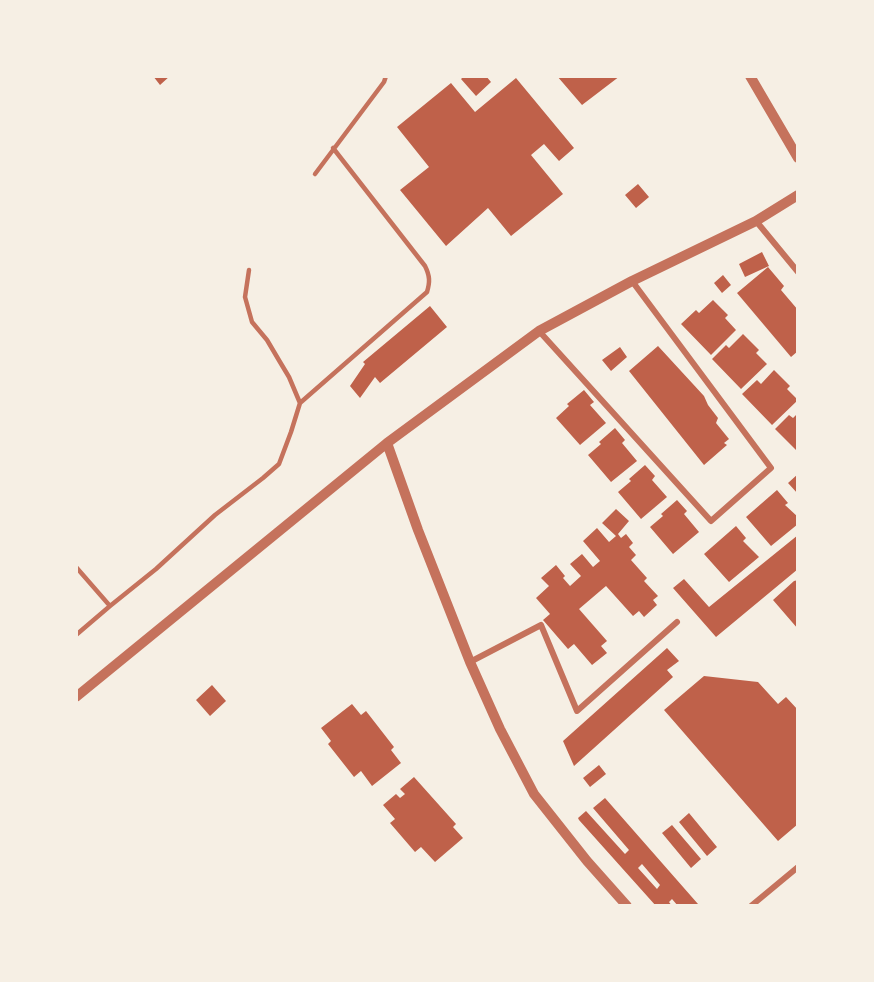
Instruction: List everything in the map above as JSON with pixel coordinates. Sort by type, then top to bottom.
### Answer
[{"type":"street","points":[[750,76],[798,158]]},
{"type":"street","points":[[76,697],[387,443],[539,331],[756,221],[798,195]]},
{"type":"street","points":[[756,221],[798,272]]},
{"type":"street","points":[[539,331],[711,521],[771,468],[632,282]]},
{"type":"street","points":[[387,443],[418,530],[470,662],[500,729],[534,794],[587,861],[627,906]]},
{"type":"street","points":[[470,662],[541,625],[577,711],[677,622]]},
{"type":"street","points":[[751,906],[798,867]]},
{"type":"lane","points":[[315,174],[384,82],[386,76]]},
{"type":"lane","points":[[76,635],[156,569],[215,515],[279,464],[300,403],[427,292],[430,283],[429,274],[424,266],[333,148]]},
{"type":"lane","points":[[249,270],[245,297],[252,322],[272,347],[300,403]]},
{"type":"lane","points":[[76,567],[110,606]]},
{"type":"building","points":[[153,76],[170,76],[160,85]]},
{"type":"building","points":[[464,76],[486,76],[491,82],[476,96],[461,79]]},
{"type":"building","points":[[557,76],[620,76],[582,105]]},
{"type":"building","points":[[516,78],[574,148],[559,161],[544,144],[531,155],[563,194],[511,236],[488,208],[446,246],[400,190],[429,167],[397,127],[451,83],[475,112]]},
{"type":"building","points":[[638,184],[649,197],[636,208],[625,195]]},
{"type":"building","points":[[762,252],[769,266],[745,277],[739,264]]},
{"type":"building","points":[[768,267],[784,286],[781,290],[798,310],[798,351],[791,357],[737,293]]},
{"type":"building","points":[[723,275],[731,285],[722,293],[714,283]]},
{"type":"building","points":[[713,300],[728,315],[725,318],[736,330],[711,355],[681,324],[696,310],[699,313]]},
{"type":"building","points":[[430,306],[447,327],[380,383],[375,377],[360,398],[350,386],[365,364],[363,362]]},
{"type":"building","points":[[743,334],[759,350],[756,353],[767,364],[741,389],[712,359],[726,345],[729,348]]},
{"type":"building","points":[[658,346],[704,396],[718,418],[716,423],[729,439],[724,443],[727,445],[704,465],[629,371]]},
{"type":"building","points":[[620,347],[627,357],[611,371],[602,360]]},
{"type":"building","points":[[774,370],[790,386],[787,389],[798,400],[772,425],[742,394],[757,380],[761,384]]},
{"type":"building","points":[[584,390],[594,402],[590,405],[606,423],[580,445],[556,418],[569,406],[567,404]]},
{"type":"building","points":[[798,413],[798,452],[775,429],[789,415],[793,418]]},
{"type":"building","points":[[615,428],[625,440],[622,443],[637,461],[611,482],[588,455]]},
{"type":"building","points":[[645,465],[655,476],[652,480],[667,497],[641,519],[618,492]]},
{"type":"building","points":[[798,474],[798,494],[788,483]]},
{"type":"building","points":[[777,490],[788,503],[785,505],[798,517],[798,524],[771,546],[746,517]]},
{"type":"building","points":[[677,500],[687,511],[684,514],[699,532],[673,554],[650,527]]},
{"type":"building","points":[[616,509],[629,521],[618,534],[621,538],[626,534],[633,543],[629,547],[636,555],[631,560],[647,578],[644,581],[658,596],[653,600],[657,605],[644,617],[639,611],[633,616],[606,586],[579,609],[607,641],[601,646],[607,653],[592,665],[574,644],[568,649],[543,620],[550,614],[536,598],[549,586],[541,578],[556,565],[570,586],[581,576],[570,564],[582,554],[593,567],[600,561],[583,541],[597,528],[609,542],[616,536],[602,523]]},
{"type":"building","points":[[736,526],[746,538],[743,541],[759,557],[729,582],[704,554]]},
{"type":"building","points":[[798,535],[798,569],[716,637],[673,588],[684,579],[709,607]]},
{"type":"building","points":[[798,580],[798,629],[773,600]]},
{"type":"building","points":[[667,648],[679,661],[667,670],[673,677],[574,766],[563,741]]},
{"type":"building","points":[[704,676],[758,682],[778,704],[786,697],[798,710],[798,824],[778,841],[664,710]]},
{"type":"building","points":[[212,685],[226,701],[210,716],[196,700]]},
{"type":"building","points":[[352,704],[361,715],[366,711],[394,747],[391,750],[401,763],[372,786],[361,771],[354,777],[328,744],[331,741],[321,728]]},
{"type":"building","points":[[599,765],[606,774],[590,787],[583,778]]},
{"type":"building","points":[[414,777],[456,824],[453,827],[463,838],[435,862],[421,847],[415,852],[390,823],[395,819],[383,805],[396,794],[400,798],[405,794],[400,789]]},
{"type":"building","points":[[605,798],[698,904],[678,906],[672,899],[669,902],[672,906],[656,906],[579,820],[578,818],[586,811],[625,854],[629,850],[593,808]],"holes":[[[642,864],[660,885],[657,889],[638,868]]]},
{"type":"building","points":[[689,813],[717,847],[707,856],[679,822]]},
{"type":"building","points":[[672,825],[701,859],[691,868],[662,833]]}]
